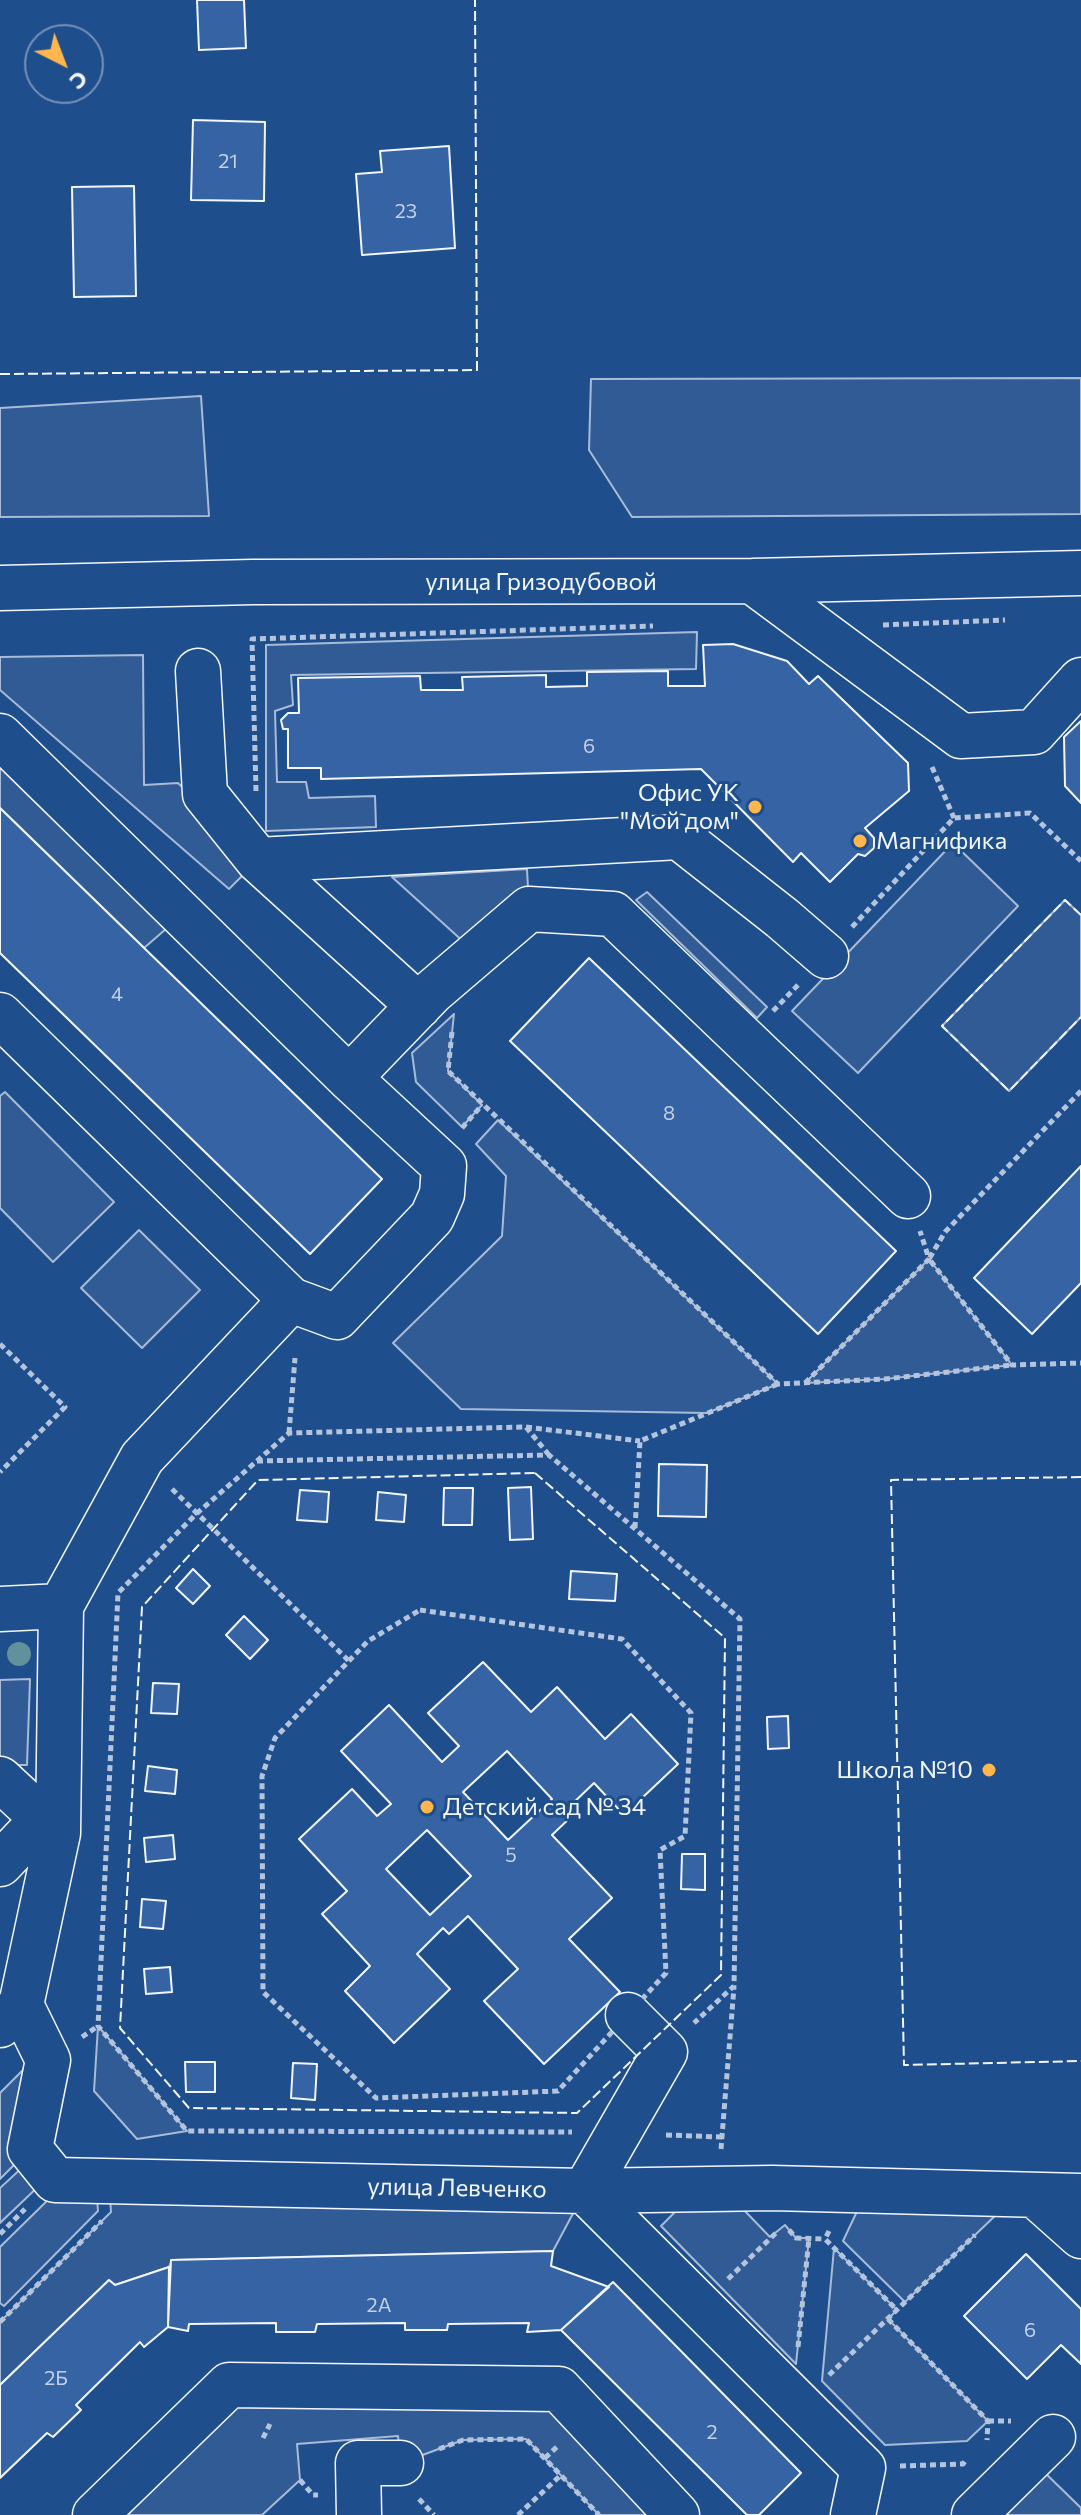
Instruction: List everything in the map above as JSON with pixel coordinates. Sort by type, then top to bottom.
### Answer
[{"type":"street","name":"улица Гризодубовой","points":[[0,588],[253,582],[752,581],[1081,573]]},
{"type":"street","points":[[752,581],[961,736],[1034,732],[1081,680]]},
{"type":"street","points":[[198,671],[205,794],[258,860],[425,999]]},
{"type":"street","points":[[0,736],[349,1078],[444,1166],[442,1194],[432,1217],[337,1317],[291,1300],[0,1015]]},
{"type":"street","points":[[258,860],[679,837],[826,956]]},
{"type":"street","points":[[349,1078],[425,999],[529,909],[613,914],[908,1196]]},
{"type":"street","points":[[7,2004],[51,1826],[61,1606],[142,1458],[291,1300]]},
{"type":"street","points":[[0,1609],[61,1606]]},
{"type":"street","points":[[0,1779],[51,1826]]},
{"type":"street","points":[[0,1864],[51,1826]]},
{"type":"street","name":"улица Левченко","points":[[7,2004],[48,2060],[30,2149],[55,2180],[585,2191],[843,2190],[1081,2196]]},
{"type":"street","points":[[628,2015],[665,2052],[585,2191],[863,2468],[853,2515]]},
{"type":"street","points":[[1035,2195],[1081,2236]]},
{"type":"street","points":[[95,2515],[229,2385],[559,2389],[677,2515]]},
{"type":"street","points":[[974,2515],[1053,2437]]},
{"type":"street","points":[[359,2515],[358,2463],[401,2463]]},
{"type":"path","points":[[879,625],[1019,619]]},
{"type":"path","points":[[258,860],[252,639],[660,626]]},
{"type":"path","points":[[744,1041],[954,818],[1030,813],[1081,861]]},
{"type":"path","points":[[425,999],[454,1014],[448,1071],[778,1384]]},
{"type":"path","points":[[805,1383],[929,1259],[945,1232],[1081,1091]]},
{"type":"path","points":[[908,1196],[929,1259],[1012,1365]]},
{"type":"path","points":[[289,1433],[295,1355],[291,1300]]},
{"type":"path","points":[[0,1344],[65,1407],[0,1472]]},
{"type":"path","points":[[579,2132],[187,2131],[98,2026],[118,1593],[195,1515],[289,1433],[526,1427],[640,1441],[778,1384],[885,1379],[1012,1365],[1081,1363]]},
{"type":"path","points":[[526,1427],[549,1455],[740,1619],[734,1986],[718,2189]]},
{"type":"path","points":[[635,1528],[640,1441]]},
{"type":"path","points":[[256,1461],[549,1455]]},
{"type":"path","points":[[142,1458],[195,1515],[349,1661]]},
{"type":"path","points":[[420,1610],[622,1639],[691,1713],[685,1836],[660,1850],[666,1973],[558,2091],[376,2098],[263,1992],[262,1776],[275,1738],[349,1661],[368,1641],[420,1610]]},
{"type":"path","points":[[689,2028],[734,1986]]},
{"type":"path","points":[[1,2319],[111,2212],[109,2181]]},
{"type":"path","points":[[843,2190],[840,2209],[825,2239],[897,2310]]},
{"type":"path","points":[[800,2404],[997,2214],[1035,2195]]},
{"type":"path","points":[[701,2304],[785,2225]]},
{"type":"path","points":[[800,2404],[796,2364],[809,2238]]},
{"type":"path","points":[[888,2319],[988,2421],[988,2439],[980,2447]]},
{"type":"path","points":[[463,2440],[526,2439],[599,2515]]},
{"type":"path","points":[[863,2468],[963,2464],[971,2455]]},
{"type":"path","points":[[518,2515],[561,2475]]},
{"type":"shaded area","points":[[1081,378],[1081,514],[632,517],[589,450],[591,379]]},
{"type":"shaded area","points":[[201,396],[209,516],[0,517],[0,408]]},
{"type":"shaded area","points":[[697,632],[696,669],[291,675],[293,705],[275,711],[277,782],[306,782],[309,798],[375,796],[376,827],[266,831],[266,645]]},
{"type":"shaded area","points":[[143,655],[144,785],[178,783],[258,860],[229,889],[0,690],[0,657]]},
{"type":"shaded area","points":[[0,736],[182,915],[144,948],[0,808]]},
{"type":"shaded area","points":[[953,843],[1018,906],[858,1073],[792,1011]]},
{"type":"shaded area","points":[[527,869],[529,909],[477,954],[392,877]]},
{"type":"shaded area","points":[[647,892],[767,1007],[757,1018],[636,900]]},
{"type":"shaded area","points":[[1065,900],[1081,915],[1081,1017],[1009,1091],[942,1026]]},
{"type":"shaded area","points":[[454,1014],[448,1071],[482,1105],[462,1127],[416,1082],[412,1053]]},
{"type":"shaded area","points":[[5,1092],[114,1202],[53,1262],[0,1208],[0,1096]]},
{"type":"shaded area","points":[[498,1120],[778,1384],[707,1413],[461,1409],[393,1343],[502,1236],[506,1176],[476,1144]]},
{"type":"shaded area","points":[[139,1230],[200,1290],[142,1348],[81,1288]]},
{"type":"shaded area","points":[[929,1259],[1012,1365],[885,1379],[805,1383]]},
{"type":"shaded area","points":[[30,1679],[27,1765],[8,1765],[0,1758],[0,1680]]},
{"type":"shaded area","points":[[98,2026],[187,2131],[137,2139],[94,2091]]},
{"type":"shaded area","points":[[43,2050],[30,2149],[0,2179],[0,2093]]},
{"type":"shaded area","points":[[25,2165],[42,2183],[0,2223],[0,2188]]},
{"type":"shaded area","points":[[585,2191],[553,2251],[172,2260],[169,2267],[115,2285],[109,2280],[0,2385],[0,2322],[111,2212],[110,2197]]},
{"type":"shaded area","points":[[53,2195],[97,2199],[98,2211],[4,2306],[0,2303],[0,2247]]},
{"type":"shaded area","points":[[687,2200],[741,2207],[770,2237],[785,2225],[796,2238],[809,2238],[796,2364],[661,2226]]},
{"type":"shaded area","points":[[860,2205],[997,2214],[905,2302],[843,2241]]},
{"type":"shaded area","points":[[834,2248],[897,2310],[888,2319],[988,2421],[967,2441],[885,2445],[822,2381]]},
{"type":"shaded area","points":[[229,2385],[559,2389],[668,2515],[599,2515],[526,2439],[463,2440],[401,2463],[398,2436],[297,2444],[300,2480],[262,2515],[95,2515]]},
{"type":"shaded area","points":[[1038,2466],[1081,2508],[1081,2515],[989,2515]]},
{"type":"building","points":[[197,0],[244,0],[246,48],[199,50]]},
{"type":"building","points":[[193,120],[265,122],[264,201],[191,200]]},
{"type":"building","points":[[449,146],[455,248],[362,255],[356,174],[382,172],[380,151]]},
{"type":"building","points":[[134,186],[136,296],[74,297],[72,187]]},
{"type":"building","points":[[733,644],[787,661],[809,684],[818,676],[908,763],[909,791],[865,828],[874,838],[874,848],[865,856],[858,854],[830,882],[801,853],[793,862],[701,769],[321,779],[321,768],[288,768],[288,729],[283,729],[281,720],[288,713],[299,713],[298,678],[420,676],[421,690],[463,690],[462,677],[546,675],[546,687],[587,686],[587,672],[668,671],[668,686],[705,686],[703,645]]},
{"type":"building","points":[[1081,721],[1081,803],[1065,786],[1064,737]]},
{"type":"building","points":[[0,808],[382,1179],[310,1254],[0,953]]},
{"type":"building","points":[[589,958],[896,1251],[818,1334],[510,1041]]},
{"type":"building","points":[[1081,1166],[1081,1283],[1032,1334],[974,1278]]},
{"type":"building","points":[[659,1464],[707,1465],[706,1517],[658,1516]]},
{"type":"building","points":[[531,1487],[533,1539],[510,1540],[508,1488]]},
{"type":"building","points":[[444,1488],[473,1488],[472,1525],[443,1525]]},
{"type":"building","points":[[300,1490],[329,1492],[327,1522],[297,1520]]},
{"type":"building","points":[[378,1492],[406,1495],[404,1522],[376,1520]]},
{"type":"building","points":[[193,1569],[210,1586],[193,1604],[176,1588]]},
{"type":"building","points":[[571,1571],[617,1574],[615,1601],[569,1599]]},
{"type":"building","points":[[244,1616],[268,1640],[250,1659],[226,1635]]},
{"type":"building","points":[[483,1662],[531,1712],[557,1687],[605,1739],[631,1714],[678,1764],[624,1815],[594,1783],[567,1809],[573,1815],[552,1835],[612,1898],[569,1939],[620,1992],[544,2064],[484,2001],[518,1969],[468,1916],[449,1934],[443,1928],[417,1954],[450,1989],[394,2043],[345,1991],[370,1966],[322,1914],[347,1891],[299,1839],[352,1789],[377,1816],[391,1804],[341,1751],[389,1705],[442,1762],[459,1746],[428,1713]],"holes":[[[507,1751],[552,1799],[508,1840],[463,1792]],[[427,1830],[471,1876],[430,1915],[386,1869]]]},
{"type":"building","points":[[153,1683],[179,1684],[177,1714],[151,1713]]},
{"type":"building","points":[[788,1716],[789,1748],[768,1749],[767,1717]]},
{"type":"building","points":[[148,1766],[177,1770],[175,1794],[145,1791]]},
{"type":"building","points":[[173,1835],[175,1859],[146,1862],[144,1838]]},
{"type":"building","points":[[682,1854],[705,1854],[705,1890],[681,1889]]},
{"type":"building","points":[[142,1899],[166,1901],[163,1929],[140,1927]]},
{"type":"building","points":[[170,1967],[172,1992],[146,1994],[144,1969]]},
{"type":"building","points":[[185,2062],[215,2062],[215,2092],[186,2092]]},
{"type":"building","points":[[293,2063],[317,2064],[315,2100],[291,2098]]},
{"type":"building","points":[[553,2251],[551,2266],[609,2287],[561,2330],[527,2332],[529,2323],[448,2324],[447,2330],[405,2330],[405,2323],[317,2324],[315,2332],[276,2332],[276,2323],[189,2324],[188,2331],[168,2327],[171,2260]]},
{"type":"building","points":[[1026,2254],[1081,2309],[1081,2364],[1061,2345],[1027,2379],[964,2316]]},
{"type":"building","points":[[169,2267],[168,2327],[144,2347],[140,2342],[76,2405],[81,2410],[53,2437],[47,2433],[0,2478],[0,2385],[109,2280],[115,2285]]},
{"type":"building","points":[[613,2282],[801,2473],[759,2515],[747,2515],[561,2330]]},
{"type":"fence","points":[[0,374],[477,370],[475,0]]},
{"type":"fence","points":[[1081,915],[1065,900],[942,1026],[1009,1091],[1081,1017]]},
{"type":"fence","points":[[535,1473],[725,1638],[721,1975],[577,2113],[189,2108],[120,2028],[142,1607],[258,1480],[535,1473]]},
{"type":"fence","points":[[1081,1477],[891,1480],[904,2065],[1081,2061]]},
{"type":"place","name":"Офис УК \"Мой дом\"","points":[[755,807]]},
{"type":"place","name":"Магнифика","points":[[860,841]]},
{"type":"place","name":"Школа №10","points":[[989,1770]]},
{"type":"place","name":"Детский сад № 34","points":[[427,1807]]}]
